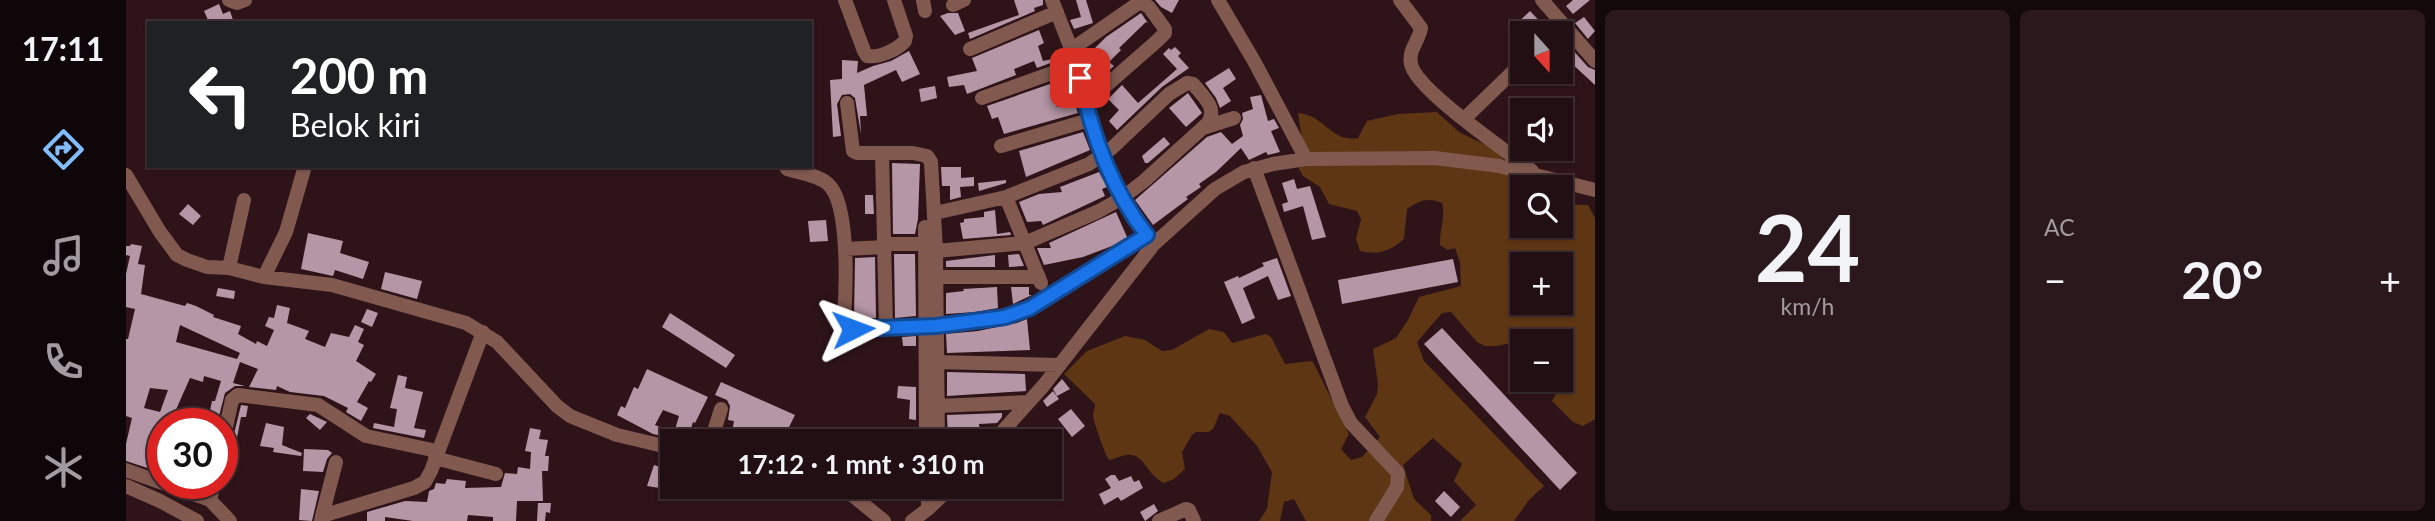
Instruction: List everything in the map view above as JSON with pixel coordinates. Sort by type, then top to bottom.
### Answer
[{"type":"street","points":[[229,0],[237,3],[245,0]]},
{"type":"street","points":[[845,0],[864,51],[871,57],[901,46],[905,41],[906,36],[894,0]]},
{"type":"street","points":[[1218,0],[1306,159]]},
{"type":"street","points":[[1400,0],[1421,28],[1411,54],[1415,73],[1464,119],[1535,174]]},
{"type":"street","points":[[1542,0],[1552,21]]},
{"type":"street","points":[[1072,49],[1140,2],[1149,8],[1166,30],[1085,104]]},
{"type":"street","points":[[970,49],[1055,6],[1077,64],[1089,120],[1102,156],[1122,198],[1151,240]]},
{"type":"street","points":[[1573,43],[1595,61]]},
{"type":"street","points":[[982,98],[1077,64]]},
{"type":"street","points":[[1464,119],[1510,75]]},
{"type":"street","points":[[845,248],[885,245],[931,248],[1025,243],[1099,211],[1122,198],[1203,128],[1212,117],[1212,110],[1193,84],[1186,83],[1169,94],[1102,156],[1073,171],[1006,197],[934,213]]},
{"type":"street","points":[[847,103],[853,150],[857,153],[913,153],[925,156],[931,162],[934,213],[931,248]]},
{"type":"street","points":[[1203,128],[1234,118]]},
{"type":"street","points":[[1001,146],[1089,120]]},
{"type":"street","points":[[882,153],[886,328]]},
{"type":"street","points":[[925,156],[931,248],[926,429]]},
{"type":"street","points":[[787,169],[820,179],[831,187],[840,208],[845,248],[845,326],[851,329],[930,326],[1005,317],[1030,308],[1046,296],[1151,240],[1215,190],[1254,168],[1306,159],[1434,158],[1481,163],[1595,190]]},
{"type":"street","points":[[264,277],[286,232],[304,168]]},
{"type":"street","points":[[1254,168],[1342,406],[1351,423],[1398,474],[1397,487],[1376,521]]},
{"type":"street","points":[[126,175],[177,255],[207,267],[229,268],[264,277],[332,285],[466,323],[483,331],[556,406],[570,416],[617,435],[660,445]]},
{"type":"street","points":[[1006,197],[1046,296]]},
{"type":"street","points":[[229,268],[244,200]]},
{"type":"street","points":[[1004,429],[1060,365],[1151,240]]},
{"type":"street","points":[[931,277],[1039,277]]},
{"type":"street","points":[[930,326],[936,362],[938,429]]},
{"type":"street","points":[[321,518],[419,486],[428,477],[483,331]]},
{"type":"street","points":[[936,362],[1060,365]]},
{"type":"street","points":[[230,408],[232,398],[239,396],[318,405],[366,436],[436,454],[496,474]]},
{"type":"street","points":[[937,407],[1028,402]]},
{"type":"street","points":[[715,429],[721,409]]},
{"type":"street","points":[[321,518],[336,462]]},
{"type":"street","points":[[126,470],[210,500],[230,521]]},
{"type":"street","points":[[126,486],[197,521]]},
{"type":"street","points":[[857,499],[884,521]]},
{"type":"street","points":[[1159,521],[1186,509],[1194,521]]},
{"type":"shaded area","points":[[1437,112],[1459,132],[1496,150],[1516,175],[1510,175],[1510,238],[1573,238],[1573,204],[1588,205],[1595,218],[1595,419],[1583,426],[1573,422],[1552,401],[1557,392],[1573,392],[1573,329],[1510,329],[1510,343],[1485,346],[1477,342],[1451,312],[1442,313],[1417,342],[1424,361],[1544,486],[1529,500],[1514,521],[1460,521],[1476,505],[1454,481],[1462,464],[1433,438],[1403,465],[1414,499],[1431,515],[1431,521],[1306,521],[1294,499],[1284,502],[1280,521],[1259,521],[1267,509],[1272,472],[1257,446],[1230,416],[1220,413],[1213,429],[1192,435],[1182,452],[1185,469],[1174,479],[1164,483],[1135,456],[1126,455],[1109,460],[1094,419],[1095,404],[1064,374],[1087,351],[1125,336],[1145,340],[1162,351],[1172,350],[1209,329],[1224,332],[1232,343],[1266,334],[1271,337],[1285,364],[1312,361],[1349,434],[1341,449],[1351,460],[1362,457],[1380,437],[1365,417],[1377,394],[1373,349],[1396,338],[1419,297],[1461,286],[1460,262],[1455,248],[1448,250],[1440,245],[1442,203],[1428,200],[1407,209],[1404,239],[1388,250],[1373,253],[1360,251],[1356,239],[1361,219],[1357,211],[1329,204],[1320,187],[1303,176],[1299,169],[1302,139],[1298,113],[1315,118],[1334,133],[1349,138],[1358,138],[1367,121],[1398,114]]},
{"type":"building","points":[[1014,0],[1043,0],[1043,5],[970,39],[968,33],[1019,15]]},
{"type":"building","points":[[1076,0],[1086,0],[1093,23],[1074,29],[1070,20],[1081,17]]},
{"type":"building","points":[[1155,0],[1179,0],[1172,13]]},
{"type":"building","points":[[1573,0],[1590,0],[1573,14],[1566,6]]},
{"type":"building","points":[[219,4],[223,14],[230,11],[233,20],[206,21],[208,20],[204,11]]},
{"type":"building","points":[[1530,11],[1540,21],[1520,21]]},
{"type":"building","points":[[958,13],[965,31],[955,35],[940,16]]},
{"type":"building","points":[[1141,13],[1148,23],[1119,48],[1121,50],[1109,62],[1114,66],[1103,76],[1097,70],[1105,61],[1093,50],[1106,37]]},
{"type":"building","points":[[1584,17],[1595,31],[1588,39],[1575,23]]},
{"type":"building","points":[[1039,30],[1044,43],[1038,46],[1043,61],[1057,58],[1057,55],[1062,53],[1064,58],[1037,68],[1034,61],[1014,69],[1016,75],[967,94],[964,85],[949,87],[947,77],[977,71],[972,58]]},
{"type":"building","points":[[1175,47],[1181,53],[1178,56],[1189,68],[1162,87],[1117,130],[1109,121],[1119,110],[1108,99],[1122,85],[1138,103],[1177,69],[1163,54],[1169,48],[1171,50]]},
{"type":"building","points":[[1573,50],[1588,67],[1595,70],[1595,85],[1573,65]]},
{"type":"building","points":[[909,51],[920,74],[902,82],[896,70],[864,85],[867,116],[860,116],[861,134],[855,98],[850,94],[842,95],[837,104],[841,136],[833,137],[830,80],[842,79],[842,60],[858,61],[857,73],[891,61]]},
{"type":"building","points":[[1229,68],[1236,79],[1223,88],[1231,101],[1220,108],[1205,83]]},
{"type":"building","points":[[1070,77],[1050,88],[1057,107],[1074,102],[1078,113],[1004,134],[998,117],[992,119],[987,106]]},
{"type":"building","points":[[935,86],[937,98],[921,102],[919,89]]},
{"type":"building","points":[[1188,93],[1202,113],[1186,127],[1169,108]]},
{"type":"building","points":[[1261,95],[1268,121],[1274,119],[1279,128],[1271,131],[1280,152],[1268,155],[1266,152],[1249,160],[1241,148],[1199,184],[1201,187],[1186,197],[1188,199],[1153,225],[1135,200],[1207,137],[1221,132],[1232,144],[1243,136],[1240,125],[1242,113],[1253,109],[1250,97]]},
{"type":"building","points":[[1083,132],[1090,150],[1026,177],[1019,151]]},
{"type":"building","points":[[1164,137],[1170,144],[1145,163],[1142,156]]},
{"type":"building","points":[[892,163],[920,164],[915,234],[893,234]]},
{"type":"building","points":[[941,167],[961,167],[961,178],[974,177],[974,186],[960,187],[961,197],[950,200],[950,186],[942,186]]},
{"type":"building","points":[[1099,172],[1107,187],[1102,189],[1105,196],[1043,225],[1041,221],[1027,222],[1019,202],[1039,194],[1062,192],[1060,187]]},
{"type":"building","points":[[1294,179],[1297,189],[1310,186],[1326,237],[1312,240],[1303,206],[1284,212],[1282,204],[1288,202],[1282,183]]},
{"type":"building","points":[[1006,180],[1006,183],[979,191],[978,183]]},
{"type":"building","points":[[865,195],[873,195],[874,214],[865,214]]},
{"type":"building","points":[[188,204],[201,216],[193,225],[179,214]]},
{"type":"building","points":[[995,210],[997,234],[1010,232],[1011,235],[963,239],[960,223],[964,222],[964,219],[984,217],[984,212]]},
{"type":"building","points":[[1116,212],[1127,237],[1083,257],[1044,265],[1037,248],[1051,248],[1049,243]]},
{"type":"building","points":[[826,220],[828,241],[810,242],[808,221]]},
{"type":"building","points":[[308,233],[343,241],[340,253],[369,262],[363,279],[335,270],[333,276],[301,269]]},
{"type":"building","points":[[126,246],[142,246],[138,264],[145,265],[141,294],[185,306],[187,303],[196,306],[214,315],[213,317],[241,326],[238,334],[256,344],[257,341],[267,346],[274,330],[265,326],[269,317],[274,318],[277,305],[290,308],[287,323],[309,331],[305,339],[325,347],[331,333],[349,337],[355,325],[364,329],[358,342],[364,345],[356,361],[376,374],[357,402],[368,408],[361,421],[346,412],[348,408],[324,396],[290,392],[277,386],[276,390],[249,387],[258,369],[240,362],[233,383],[245,386],[235,386],[225,393],[221,408],[210,408],[221,381],[204,376],[203,382],[190,378],[177,408],[161,408],[168,390],[150,388],[144,408],[147,409],[147,468],[126,461],[126,444],[132,418],[126,416],[126,339],[135,309],[126,307],[126,274],[130,256],[126,255]],"holes":[[[180,325],[240,353],[237,359],[176,342]]]},
{"type":"building","points":[[894,254],[915,254],[916,316],[895,318]]},
{"type":"building","points":[[1019,254],[1024,266],[1009,267],[1008,255]]},
{"type":"building","points":[[995,255],[995,267],[946,267],[946,261]]},
{"type":"building","points":[[875,257],[876,318],[854,318],[855,258]]},
{"type":"building","points":[[1277,258],[1291,296],[1278,300],[1268,276],[1243,288],[1255,318],[1242,324],[1224,282],[1238,276],[1239,278],[1264,266],[1262,263]]},
{"type":"building","points":[[1453,259],[1458,282],[1342,304],[1338,280]]},
{"type":"building","points":[[385,272],[422,281],[417,299],[381,289]]},
{"type":"building","points":[[997,287],[998,308],[946,314],[946,293]]},
{"type":"building","points":[[1011,287],[1029,287],[1029,295],[1032,295],[1013,304]]},
{"type":"building","points":[[218,288],[235,291],[234,299],[216,296]]},
{"type":"building","points":[[367,309],[378,313],[372,327],[361,322]]},
{"type":"building","points":[[670,313],[735,355],[726,368],[662,327]]},
{"type":"building","points":[[1027,319],[1030,350],[947,353],[946,334],[978,331]]},
{"type":"building","points":[[1442,328],[1577,473],[1560,490],[1424,344]]},
{"type":"building","points":[[916,336],[916,346],[903,346],[902,337]]},
{"type":"building","points":[[647,369],[708,397],[691,429],[675,429],[679,416],[663,410],[655,425],[664,429],[660,429],[660,436],[617,415],[621,406],[625,408],[634,387],[638,389]]},
{"type":"building","points":[[947,372],[1025,374],[1026,391],[947,396]]},
{"type":"building","points":[[398,375],[407,377],[405,388],[423,392],[414,428],[426,430],[424,438],[373,428],[374,423],[394,427],[397,409],[390,408]]},
{"type":"building","points":[[1062,379],[1070,389],[1057,396],[1053,389]]},
{"type":"building","points":[[721,382],[795,415],[788,429],[733,429],[734,421],[728,420],[730,406],[727,400],[715,395]]},
{"type":"building","points":[[898,386],[916,387],[916,420],[909,419],[910,400],[897,398]]},
{"type":"building","points":[[1053,391],[1059,399],[1047,407],[1043,401]]},
{"type":"building","points":[[241,405],[248,406],[246,417],[241,417],[238,433]]},
{"type":"building","points":[[1071,409],[1085,426],[1072,437],[1058,419]]},
{"type":"building","points":[[1002,413],[1002,417],[997,423],[979,424],[980,429],[948,429],[947,415]]},
{"type":"building","points":[[310,414],[327,422],[320,430],[306,418]]},
{"type":"building","points":[[266,423],[284,427],[282,445],[302,453],[301,456],[273,452],[274,448],[260,446]]},
{"type":"building","points":[[530,428],[541,430],[539,439],[548,440],[545,456],[549,456],[548,471],[542,471],[543,501],[517,501],[516,521],[493,521],[493,517],[468,515],[467,521],[413,521],[385,517],[385,521],[367,521],[367,512],[405,501],[427,502],[429,491],[434,489],[436,483],[445,484],[447,479],[466,481],[465,488],[501,487],[505,473],[517,474],[518,467],[530,469],[531,452],[525,451]]},
{"type":"building","points":[[304,449],[328,450],[332,453],[323,472],[303,471]]},
{"type":"building","points":[[654,465],[660,467],[660,488],[647,486]]},
{"type":"building","points":[[1115,475],[1119,481],[1131,476],[1134,482],[1139,480],[1143,488],[1121,501],[1118,497],[1104,505],[1099,494],[1111,488],[1105,479]]},
{"type":"building","points":[[301,489],[319,491],[312,521],[299,520]]},
{"type":"building","points":[[1444,491],[1460,507],[1451,517],[1435,501]]},
{"type":"building","points":[[538,503],[551,503],[550,513],[546,512],[545,521],[537,521]]},
{"type":"building","points":[[1154,504],[1158,511],[1145,521],[1140,512]]},
{"type":"route","points":[[853,329],[936,326],[991,320],[1015,314],[1030,308],[1147,235],[1130,211],[1102,156],[1089,120],[1080,78]]}]
